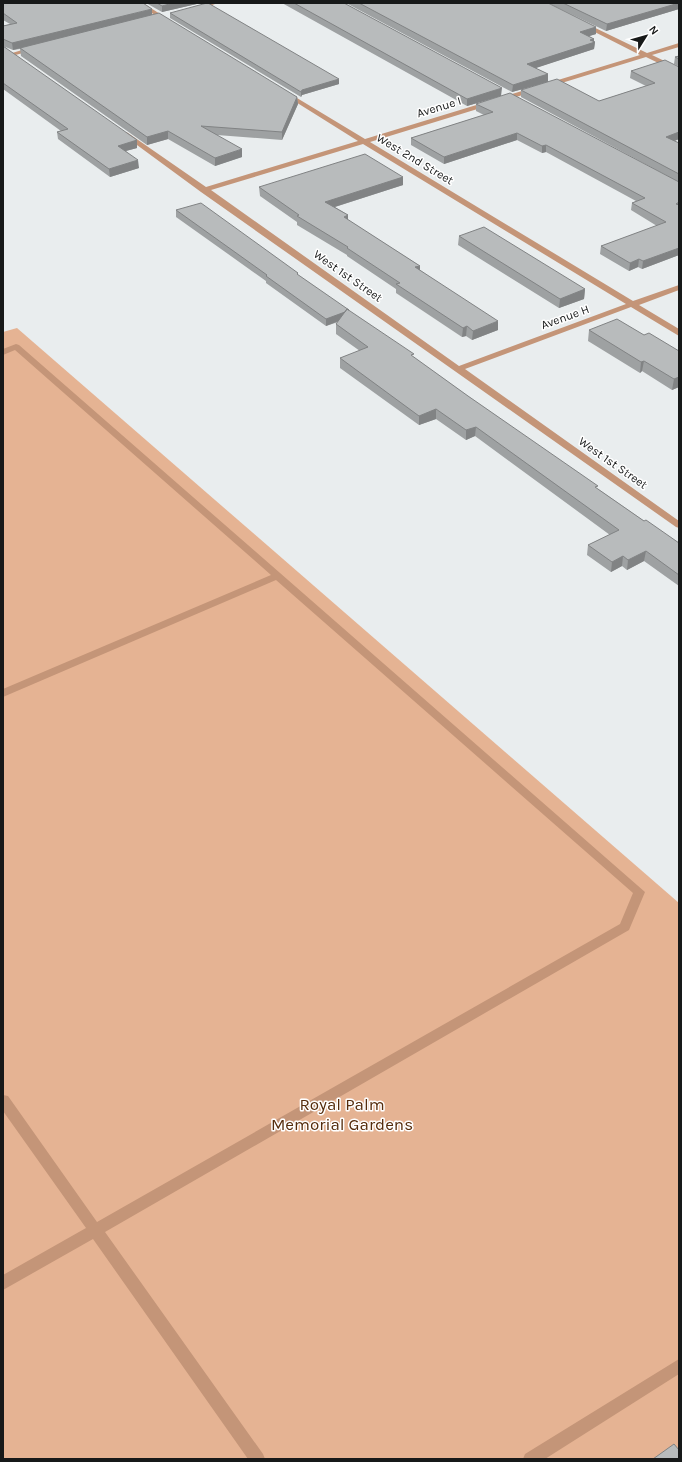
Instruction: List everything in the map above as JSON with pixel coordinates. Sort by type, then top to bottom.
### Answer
[{"type":"street","points":[[139,3],[175,25]]},
{"type":"street","points":[[187,10],[215,3]]},
{"type":"street","points":[[151,19],[172,14]]},
{"type":"street","points":[[576,20],[679,71]]},
{"type":"street","name":"Avenue I","points":[[204,190],[679,45]]},
{"type":"street","points":[[13,55],[43,46]]},
{"type":"street","name":"West 2nd Street","points":[[281,90],[679,333]]},
{"type":"street","points":[[499,90],[520,101]]},
{"type":"street","name":"West 1st Street","points":[[121,131],[679,525]]},
{"type":"street","name":"Avenue H","points":[[458,369],[679,287]]},
{"type":"street","points":[[3,352],[16,347],[639,892],[625,927],[3,1284]]},
{"type":"street","points":[[3,692],[278,576]]},
{"type":"street","points":[[3,1100],[257,1459]]},
{"type":"street","points":[[531,1459],[679,1366]]},
{"type":"green space","name":"Royal Palm Memorial Gardens","points":[[17,328],[679,903],[679,1459],[3,1459],[3,332]]},
{"type":"building","points":[[3,3],[143,3],[152,9],[12,43],[3,39],[3,26],[17,23],[3,13]]},
{"type":"building","points":[[157,3],[173,3],[162,6]]},
{"type":"building","points":[[208,3],[339,79],[302,90],[301,92],[170,13]]},
{"type":"building","points":[[294,3],[344,3],[502,88],[467,99]]},
{"type":"building","points":[[359,3],[548,3],[596,27],[580,32],[594,39],[590,40],[595,42],[527,64],[548,74],[513,85]]},
{"type":"building","points":[[563,3],[679,3],[607,24]]},
{"type":"building","points":[[159,13],[297,97],[282,132],[201,126],[242,149],[215,158],[168,131],[147,137],[20,48]]},
{"type":"building","points":[[3,46],[137,140],[118,146],[138,160],[109,169],[57,132],[68,129],[3,83]]},
{"type":"building","points":[[665,60],[679,67],[679,132],[666,137],[679,143],[679,174],[521,90],[557,79],[599,101],[655,83],[631,71]]},
{"type":"building","points":[[510,93],[679,182],[679,202],[676,204],[679,205],[679,248],[643,261],[639,259],[630,263],[601,246],[666,222],[632,203],[645,198],[546,145],[542,146],[517,133],[444,157],[411,138],[493,112],[476,104]]},
{"type":"building","points":[[365,154],[403,177],[325,202],[348,215],[344,217],[420,266],[415,267],[498,321],[473,331],[467,326],[463,328],[396,284],[400,283],[347,248],[348,247],[297,216],[299,215],[259,187]]},
{"type":"building","points":[[201,203],[298,273],[297,274],[349,310],[347,309],[345,312],[326,319],[176,210]]},
{"type":"building","points":[[484,227],[585,289],[560,299],[459,236]]},
{"type":"building","points":[[347,309],[414,354],[411,355],[598,486],[595,487],[679,543],[679,575],[646,551],[628,560],[623,556],[612,562],[588,545],[619,530],[476,427],[466,430],[436,409],[419,416],[340,358],[368,347],[336,324]]},
{"type":"building","points":[[617,319],[644,335],[649,333],[679,351],[679,377],[674,379],[644,361],[641,362],[589,330]]},
{"type":"building","points":[[674,1444],[679,1450],[679,1459],[653,1459]]}]
